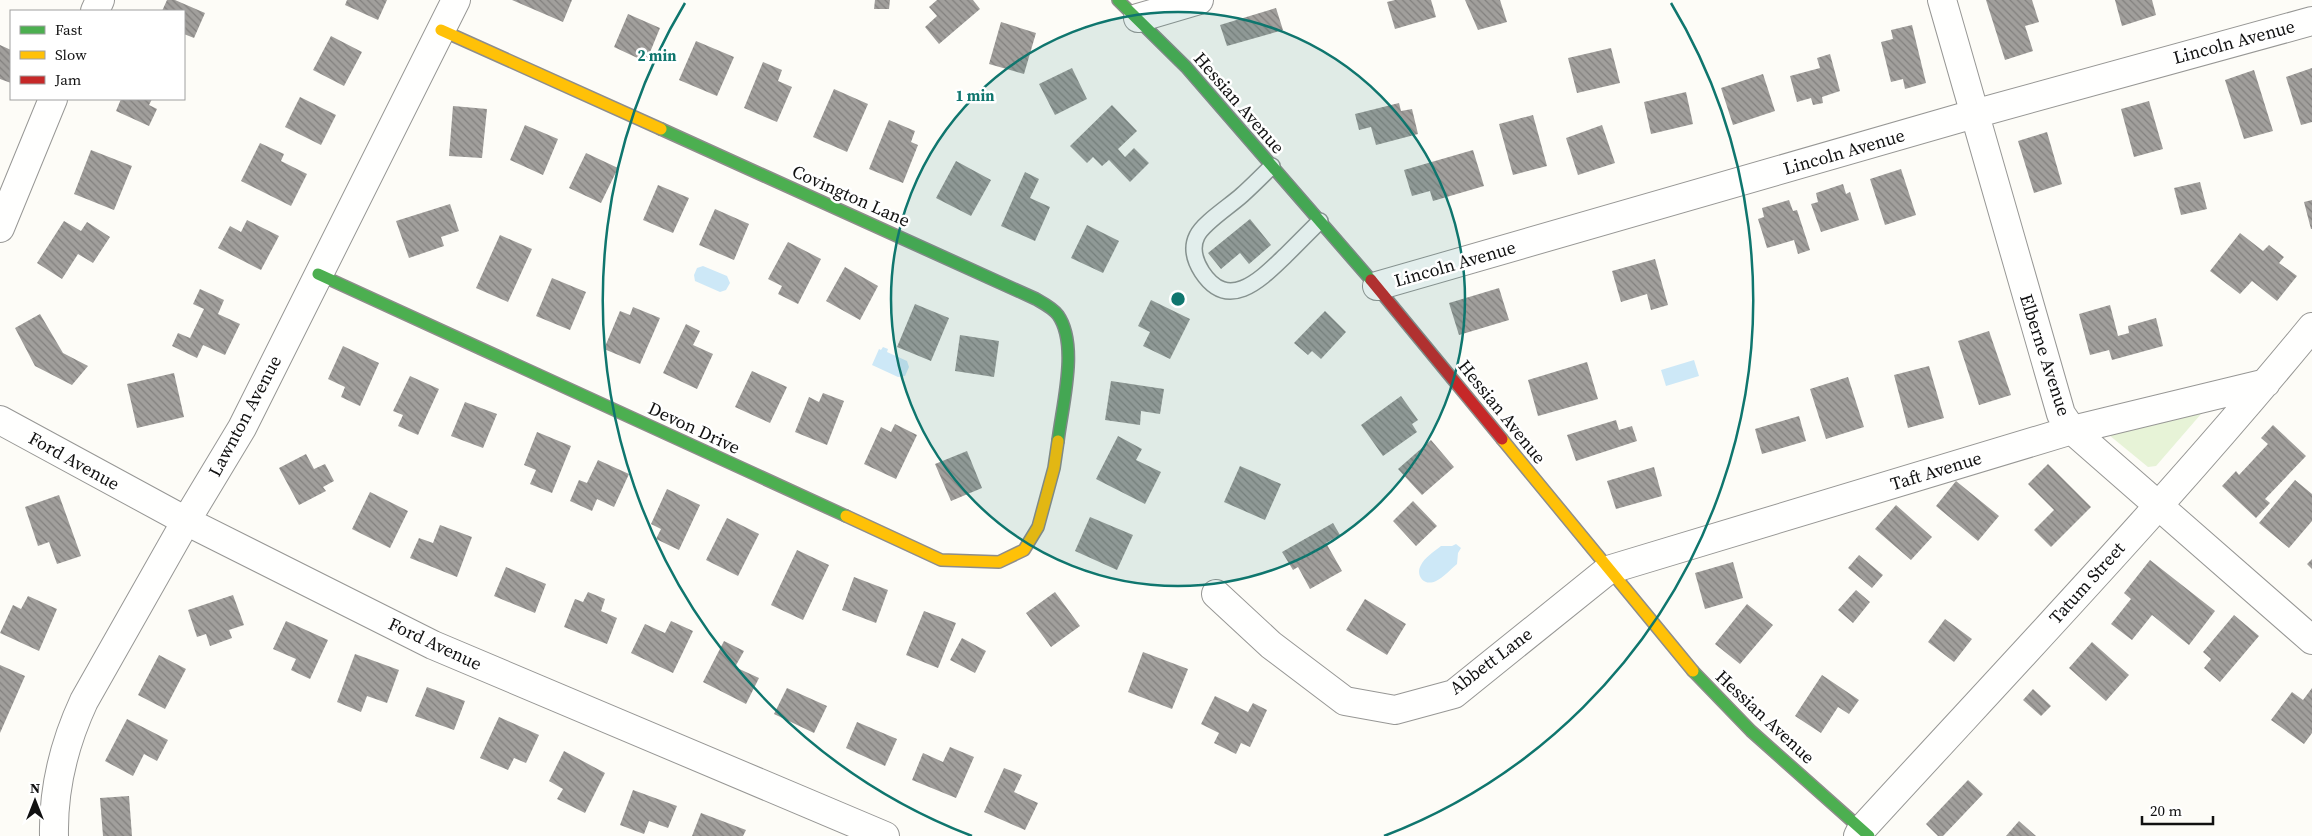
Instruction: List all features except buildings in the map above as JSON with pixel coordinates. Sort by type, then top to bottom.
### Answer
[{"type":"street","name":"Lawnton Avenue","points":[[54,836],[57,786],[72,728],[98,676],[186,521],[242,428],[456,0]]},
{"type":"street","name":"Hessian Avenue","points":[[1118,0],[1138,18],[1378,286],[1608,570],[1705,686],[1863,834]]},
{"type":"street","points":[[1138,18],[1199,0]]},
{"type":"street","name":"Elberne Avenue","points":[[1942,0],[2061,414],[2072,430],[2312,640]]},
{"type":"street","name":"Lincoln Avenue","points":[[1378,286],[1974,114],[2312,21]]},
{"type":"street","name":"Covington Lane","points":[[441,30],[1036,299],[1057,313],[1065,328],[1069,355],[1054,468],[1042,514]]},
{"type":"street","points":[[0,228],[53,100]]},
{"type":"street","name":"Devon Drive","points":[[318,274],[941,560],[999,562],[1024,550],[1038,527],[1042,514]]},
{"type":"street","name":"Tatum Street","points":[[1863,834],[2158,506],[2266,383],[2312,327]]},
{"type":"street","name":"Taft Avenue","points":[[1608,570],[2072,430],[2266,383]]},
{"type":"street","name":"Ford Avenue","points":[[0,420],[186,521],[433,645],[885,836]]},
{"type":"street","name":"Abbett Lane","points":[[1216,594],[1271,645],[1345,701],[1395,710],[1454,694],[1608,570]]},
{"type":"lane","points":[[1272,166],[1242,196],[1198,233],[1194,244],[1194,251],[1199,267],[1205,276],[1218,287],[1225,290],[1250,287],[1320,221]]},
{"type":"green space","points":[[2195,406],[2201,414],[2156,466],[2148,467],[2109,435]]},
{"type":"water","points":[[703,266],[727,276],[730,283],[726,290],[720,292],[695,281],[694,275],[697,268]]},
{"type":"water","points":[[883,347],[888,349],[887,352],[907,361],[909,367],[905,376],[898,377],[872,365],[879,349],[881,350]]},
{"type":"water","points":[[1694,360],[1699,376],[1666,386],[1661,370]]},
{"type":"water","points":[[1456,544],[1461,548],[1458,553],[1457,564],[1436,581],[1424,581],[1419,573],[1422,562],[1441,546]]},
{"type":"traffic: fast","points":[[1118,0],[1186,67],[1371,280]]},
{"type":"traffic: fast","points":[[661,129],[1036,299],[1051,308],[1058,315],[1064,328],[1068,359],[1058,441]]},
{"type":"traffic: fast","points":[[318,274],[846,516]]},
{"type":"traffic: fast","points":[[1693,671],[1751,731],[1869,836]]},
{"type":"traffic: slow","points":[[441,30],[661,129]]},
{"type":"traffic: slow","points":[[1502,439],[1693,671]]},
{"type":"traffic: slow","points":[[846,516],[941,560],[999,562],[1024,550],[1038,527],[1054,468],[1058,441]]},
{"type":"traffic: jam","points":[[1371,280],[1502,439]]}]
